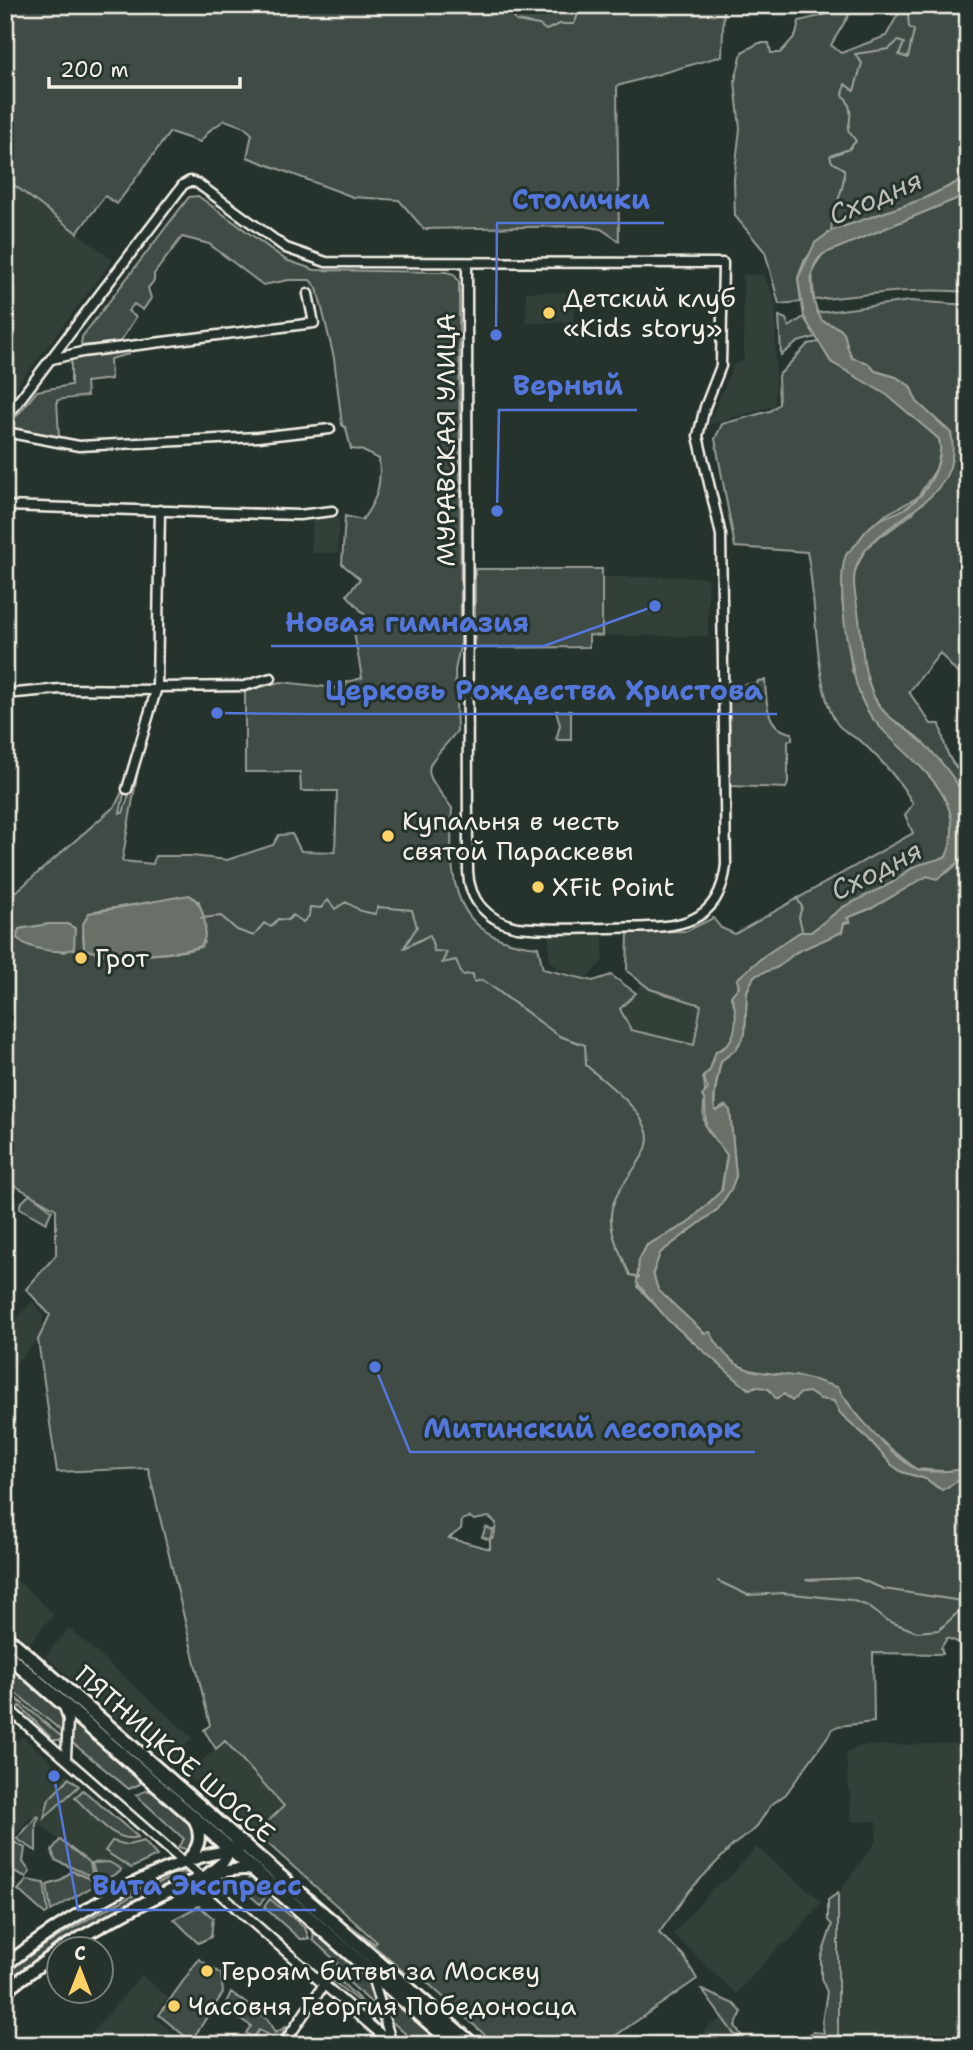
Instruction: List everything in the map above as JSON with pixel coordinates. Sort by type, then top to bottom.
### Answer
[{"type":"main road","name":"ПЯТНИЦКОЕ ШОССЕ","points":[[5,1636],[473,2045]]},
{"type":"main road","name":"ПЯТНИЦКОЕ ШОССЕ","points":[[5,1653],[455,2045]]},
{"type":"main road","points":[[186,1861],[194,1853],[200,1839],[194,1818]]},
{"type":"main road","points":[[204,1878],[231,1850],[231,1834]]},
{"type":"main road","points":[[5,1966],[81,1914],[186,1861],[231,1850],[251,1851]]},
{"type":"main road","points":[[87,1934],[128,1911],[204,1878],[238,1869],[253,1870]]},
{"type":"main road","points":[[5,1991],[46,1960]]},
{"type":"street","points":[[5,419],[183,185],[190,181],[197,183],[286,248],[306,257],[348,265],[467,263]]},
{"type":"street","name":"МУРАВСКАЯ УЛИЦА","points":[[467,263],[723,263],[721,366],[705,407],[698,436],[720,535],[724,883],[712,906],[681,925],[517,927],[505,925],[486,913],[472,894],[468,871],[467,263]]},
{"type":"street","points":[[52,359],[73,353],[314,323],[308,294]]},
{"type":"street","points":[[5,432],[79,446],[258,436],[330,429]]},
{"type":"street","points":[[5,506],[299,515],[332,511]]},
{"type":"street","points":[[127,789],[156,688],[160,510]]},
{"type":"street","points":[[5,694],[60,689],[244,686],[271,678]]},
{"type":"street","points":[[63,1703],[68,1720],[66,1757]]},
{"type":"street","points":[[5,1706],[186,1861],[392,2044]]},
{"type":"street","points":[[371,1971],[392,2044]]},
{"type":"street","points":[[283,2045],[325,1983]]},
{"type":"shaded area","points":[[5,5],[724,5],[722,56],[617,86],[619,241],[601,229],[584,226],[424,229],[399,200],[353,197],[247,157],[252,134],[244,127],[225,120],[210,130],[200,142],[170,132],[117,204],[105,196],[77,233],[5,178]]},
{"type":"shaded area","points":[[903,5],[968,5],[968,177],[923,199],[831,231],[804,261],[798,278],[801,302],[779,304],[765,252],[735,216],[734,179],[740,129],[735,81],[742,52],[759,43],[769,43],[771,53],[780,53],[796,35],[799,21],[853,8],[831,45],[841,53],[886,36]]},
{"type":"shaded area","points":[[968,177],[968,194],[823,254],[814,268],[812,286],[815,305],[822,321],[843,331],[852,358],[868,363],[875,371],[896,377],[910,386],[917,402],[951,433],[952,460],[943,482],[928,499],[871,544],[859,561],[854,587],[865,668],[874,697],[887,714],[930,750],[961,790],[968,808],[965,836],[968,855],[937,879],[927,876],[872,908],[847,918],[850,922],[844,923],[842,932],[796,952],[778,967],[754,976],[747,991],[745,1034],[736,1049],[721,1061],[714,1095],[716,1111],[726,1106],[730,1111],[736,1176],[718,1209],[660,1253],[653,1273],[658,1290],[704,1333],[710,1332],[729,1358],[739,1365],[748,1370],[806,1378],[839,1388],[875,1434],[900,1458],[919,1470],[968,1468],[968,1475],[942,1490],[926,1479],[902,1472],[892,1465],[869,1439],[840,1413],[834,1401],[820,1399],[809,1392],[801,1393],[792,1401],[784,1394],[776,1399],[769,1389],[755,1386],[750,1389],[743,1385],[667,1319],[637,1283],[639,1260],[647,1245],[687,1224],[722,1190],[727,1155],[706,1127],[705,1101],[702,1096],[708,1089],[703,1077],[710,1070],[716,1051],[729,1043],[733,1036],[736,1020],[731,996],[739,986],[737,979],[764,956],[800,932],[811,932],[843,907],[892,883],[915,866],[946,857],[952,834],[951,814],[943,796],[932,779],[874,720],[863,703],[846,636],[842,587],[846,555],[872,525],[907,507],[926,488],[938,464],[939,439],[887,395],[831,362],[804,317],[798,278],[815,243],[831,231],[923,199]]},
{"type":"shaded area","points":[[5,178],[113,260],[5,402]]},
{"type":"shaded area","points":[[968,194],[968,292],[910,291],[814,300],[812,270],[823,254]]},
{"type":"shaded area","points":[[198,196],[286,260],[315,270],[446,272],[454,274],[459,282],[461,642],[455,670],[457,731],[432,761],[430,774],[452,808],[455,882],[461,902],[471,918],[487,932],[509,942],[538,947],[543,969],[593,981],[611,975],[636,993],[620,1009],[631,1030],[694,1045],[701,1005],[650,989],[627,971],[628,932],[687,931],[713,918],[721,928],[735,934],[913,833],[905,815],[913,804],[902,787],[862,742],[838,725],[829,706],[820,665],[807,552],[735,547],[715,439],[722,424],[770,411],[779,404],[778,376],[808,344],[819,342],[831,362],[888,395],[939,439],[941,449],[936,469],[917,498],[885,515],[847,554],[842,600],[852,671],[884,729],[923,762],[948,795],[955,818],[952,847],[946,857],[909,869],[892,883],[843,907],[811,932],[800,932],[764,956],[737,979],[739,986],[731,998],[736,1013],[735,1029],[728,1043],[716,1051],[710,1070],[703,1077],[704,1122],[727,1155],[721,1192],[687,1224],[647,1245],[639,1260],[638,1287],[675,1326],[748,1389],[764,1388],[772,1391],[778,1398],[782,1394],[809,1392],[818,1398],[834,1401],[843,1416],[869,1439],[892,1465],[902,1472],[926,1479],[938,1488],[948,1488],[952,1482],[968,1475],[968,1646],[947,1638],[941,1648],[943,1654],[873,1653],[874,1722],[838,1726],[833,1729],[786,1794],[771,1805],[755,1829],[733,1845],[690,1890],[659,1933],[683,1955],[697,1979],[602,2045],[496,2045],[420,1976],[413,1980],[350,1925],[375,1944],[377,1942],[256,1833],[284,1806],[225,1741],[216,1749],[204,1730],[210,1725],[148,1468],[57,1472],[38,1340],[50,1315],[26,1289],[56,1255],[56,1209],[5,1180],[5,891],[17,891],[115,806],[126,784],[120,813],[123,813],[139,764],[122,861],[153,864],[155,856],[227,860],[273,845],[279,835],[292,834],[301,851],[335,852],[337,791],[301,791],[300,772],[245,772],[245,690],[281,682],[345,689],[347,682],[362,678],[353,626],[372,623],[347,595],[360,579],[342,564],[345,516],[362,520],[371,506],[379,484],[379,459],[361,450],[351,449],[346,428],[342,425],[334,358],[317,288],[310,280],[289,280],[263,285],[209,244],[182,237],[154,274],[154,281],[148,288],[151,298],[143,310],[134,304],[128,311],[136,317],[120,342],[81,346],[82,337],[189,197]],"holes":[[[199,901],[204,942],[201,947],[159,954],[124,955],[94,952],[84,948],[83,935],[95,911],[152,902]],[[67,924],[65,952],[23,944],[19,929]],[[489,1517],[496,1523],[494,1537],[490,1539],[493,1530],[486,1527],[482,1537],[490,1540],[490,1549],[449,1538],[461,1529],[462,1520]]]},
{"type":"shaded area","points":[[743,275],[763,275],[776,303],[775,405],[708,425],[734,364],[744,361]]},
{"type":"shaded area","name":"Детский клуб «Kids story»","points":[[526,292],[573,292],[573,322],[526,323]]},
{"type":"shaded area","points":[[910,301],[968,305],[968,388],[961,399],[968,404],[968,671],[957,673],[940,653],[909,692],[931,724],[940,724],[951,761],[968,776],[968,806],[948,772],[917,737],[886,715],[874,697],[863,666],[854,586],[854,573],[865,549],[874,538],[886,533],[913,513],[952,457],[951,433],[917,402],[909,386],[896,377],[875,371],[868,363],[852,358],[843,331],[822,321],[817,313]]},
{"type":"shaded area","points":[[779,316],[786,319],[789,327],[804,317],[816,337],[798,342],[781,355]]},
{"type":"shaded area","points":[[128,349],[129,354],[110,359],[111,379],[86,382],[87,396],[57,400],[59,438],[6,429],[37,391],[71,385],[71,357]]},
{"type":"shaded area","points":[[312,517],[339,518],[338,553],[311,553]]},
{"type":"shaded area","points":[[475,569],[602,569],[602,636],[589,635],[589,647],[475,648]]},
{"type":"shaded area","points":[[602,577],[708,577],[708,636],[602,636]]},
{"type":"shaded area","points":[[765,680],[767,705],[772,720],[783,731],[792,733],[792,740],[788,741],[788,783],[786,788],[730,786],[729,685],[757,684],[758,681]]},
{"type":"shaded area","points":[[556,711],[571,711],[571,740],[556,740],[560,725]]},
{"type":"shaded area","points":[[968,855],[968,1468],[956,1472],[916,1469],[874,1435],[842,1395],[802,1377],[754,1373],[732,1362],[717,1348],[712,1336],[704,1333],[658,1290],[653,1273],[660,1253],[718,1209],[736,1176],[730,1110],[724,1106],[716,1111],[715,1095],[721,1061],[736,1049],[745,1034],[747,991],[754,976],[776,967],[798,951],[842,932],[844,923],[850,921],[847,918],[872,908],[927,876],[946,873]]},
{"type":"shaded area","points":[[189,895],[198,904],[204,918],[205,933],[201,946],[159,954],[124,955],[94,952],[84,948],[83,924],[89,913]]},
{"type":"shaded area","points":[[67,924],[75,928],[74,949],[44,950],[17,938],[19,929]]},
{"type":"shaded area","points":[[549,933],[603,933],[603,961],[587,978],[563,971],[549,962]]},
{"type":"shaded area","points":[[643,982],[650,989],[701,1005],[694,1045],[631,1030],[620,1009]]},
{"type":"shaded area","points":[[30,1194],[52,1210],[46,1223],[20,1208],[20,1204]]},
{"type":"shaded area","points":[[32,1301],[43,1315],[42,1330],[38,1340],[5,1374],[5,1332]]},
{"type":"shaded area","points":[[5,1569],[54,1614],[29,1644],[5,1623]]},
{"type":"shaded area","points":[[69,1628],[193,1738],[169,1765],[45,1656]]},
{"type":"shaded area","points":[[5,1662],[65,1714],[65,1734],[5,1684]]},
{"type":"shaded area","points":[[5,1689],[63,1738],[62,1740],[53,1740],[20,1706],[16,1709],[5,1699]]},
{"type":"shaded area","points":[[75,1723],[140,1780],[140,1784],[129,1789],[69,1740],[71,1725]]},
{"type":"shaded area","points":[[22,1736],[157,1853],[157,1857],[120,1872],[121,1869],[109,1862],[87,1863],[31,1817],[5,1846],[5,1755]]},
{"type":"shaded area","points":[[225,1741],[284,1806],[254,1836],[185,1775]]},
{"type":"shaded area","points":[[968,1743],[968,2045],[869,2045],[838,2035],[838,1893],[877,1840],[876,1821],[852,1822],[846,1753],[859,1746]]},
{"type":"shaded area","points":[[69,1778],[79,1786],[44,1818],[49,1799]]},
{"type":"shaded area","points":[[83,1790],[138,1837],[121,1836],[104,1826],[75,1798]]},
{"type":"shaded area","points":[[151,1791],[194,1828],[198,1838],[189,1850],[178,1847],[184,1839],[136,1795]]},
{"type":"shaded area","points":[[37,1816],[39,1817],[36,1824],[36,1851],[17,1839]]},
{"type":"shaded area","points":[[60,1840],[90,1863],[93,1877],[55,1860],[52,1850]]},
{"type":"shaded area","points":[[112,1841],[128,1845],[144,1841],[157,1856],[131,1868],[105,1851]]},
{"type":"shaded area","points":[[14,1842],[25,1848],[23,1862],[30,1872],[26,1877],[5,1867],[5,1853]]},
{"type":"shaded area","points":[[756,1847],[822,1902],[790,1941],[780,1945],[736,1994],[673,1934],[716,1885],[730,1877]]},
{"type":"shaded area","points":[[109,1862],[121,1869],[120,1872],[102,1881],[96,1878],[92,1863]]},
{"type":"shaded area","points":[[72,1871],[93,1880],[95,1885],[51,1911],[47,1885],[60,1881]]},
{"type":"shaded area","points":[[182,1872],[188,1874],[188,1879],[77,1934],[63,1934]]},
{"type":"shaded area","points":[[251,1876],[269,1892],[260,1904],[241,1888]]},
{"type":"shaded area","points":[[27,1880],[44,1883],[48,1912],[45,1914],[18,1890]]},
{"type":"shaded area","points":[[838,1893],[838,2035],[847,2038],[838,2045],[760,2045],[798,2040],[813,2032],[824,2033],[822,2022],[827,1992],[821,1978],[821,1958],[832,1925],[828,1920],[828,1900]]},
{"type":"shaded area","points":[[270,1899],[305,1928],[309,1939],[300,1939],[264,1907]]},
{"type":"shaded area","points":[[199,1906],[213,1918],[211,1937],[198,1943],[174,1919]]},
{"type":"shaded area","points":[[314,1929],[369,1978],[376,2007],[340,1974],[336,1961],[313,1940]]},
{"type":"shaded area","points":[[46,1945],[46,1953],[5,1984],[5,1973]]},
{"type":"shaded area","points":[[199,1959],[221,1974],[223,1993],[191,2041],[159,2015]]},
{"type":"shaded area","points":[[330,1960],[337,1978],[378,2017],[320,1971]]},
{"type":"shaded area","points":[[141,1975],[168,1997],[153,2016],[186,2045],[82,2045]]},
{"type":"shaded area","points":[[702,1990],[734,2004],[742,2012],[735,2026],[748,2045],[742,2045]]},
{"type":"shaded area","points":[[231,1992],[268,2020],[275,2033],[286,2027],[279,2041],[259,2030],[253,2038],[246,2033],[251,2026],[242,2020],[249,2007],[241,2020],[223,2009]]},
{"type":"shaded area","points":[[385,1994],[442,2045],[418,2045],[390,2020]]},
{"type":"shaded area","points":[[723,2018],[742,2045],[692,2045],[708,2027]]},
{"type":"waterway","points":[[364,5],[367,9],[397,13],[406,5]]},
{"type":"waterway","points":[[437,5],[441,10],[451,5]]},
{"type":"waterway","points":[[506,5],[516,21],[539,25],[546,30],[560,24],[574,24],[582,5]]},
{"type":"waterway","name":"Сходня","points":[[831,231],[844,169],[832,162],[830,156],[849,149],[856,141],[848,130],[850,112],[843,95],[845,84],[854,91],[862,63],[855,54],[889,49],[898,41],[904,43],[899,55],[908,58],[914,30],[909,27],[908,14],[917,14],[916,5]]},
{"type":"waterway","points":[[797,898],[802,907],[799,917],[802,930]]},
{"type":"waterway","points":[[201,918],[221,916],[237,930],[254,936],[264,923],[271,927],[278,919],[288,920],[293,915],[303,922],[309,916],[310,907],[321,908],[328,900],[335,909],[346,902],[361,911],[375,914],[378,907],[412,910],[417,927],[405,946]]},
{"type":"waterway","points":[[5,932],[18,933]]},
{"type":"waterway","points":[[404,948],[430,935],[434,951],[447,952],[442,963],[456,960],[462,975],[473,974],[474,982],[483,980],[559,1036],[585,1045],[586,1065],[637,1113],[647,1132],[648,1142],[639,1162],[617,1195],[611,1219],[615,1241],[630,1275],[639,1277]]},
{"type":"waterway","points":[[806,1580],[857,1578],[884,1589],[968,1602]]},
{"type":"waterway","points":[[718,1581],[748,1595],[783,1593],[851,1600],[868,1606],[886,1620],[917,1632],[939,1630],[968,1603]]},
{"type":"place","name":"Детский клуб «Kids story»","points":[[549,313]]},
{"type":"place","name":"Столички","points":[[496,335]]},
{"type":"place","name":"Верный","points":[[497,511]]},
{"type":"place","name":"Новая гимназия","points":[[655,606]]},
{"type":"place","name":"Церковь Рождества Христова","points":[[217,713]]},
{"type":"place","name":"Купальня в честь святой Параскевы","points":[[388,836]]},
{"type":"place","name":"XFit Point","points":[[538,887]]},
{"type":"place","name":"Грот","points":[[81,958]]},
{"type":"place","name":"Митинский лесопарк","points":[[375,1367]]},
{"type":"place","name":"Вита Экспресс","points":[[54,1776]]},
{"type":"place","name":"Героям битвы за Москву","points":[[207,1971]]},
{"type":"place","name":"Часовня Георгия Победоносца","points":[[174,2006]]}]
